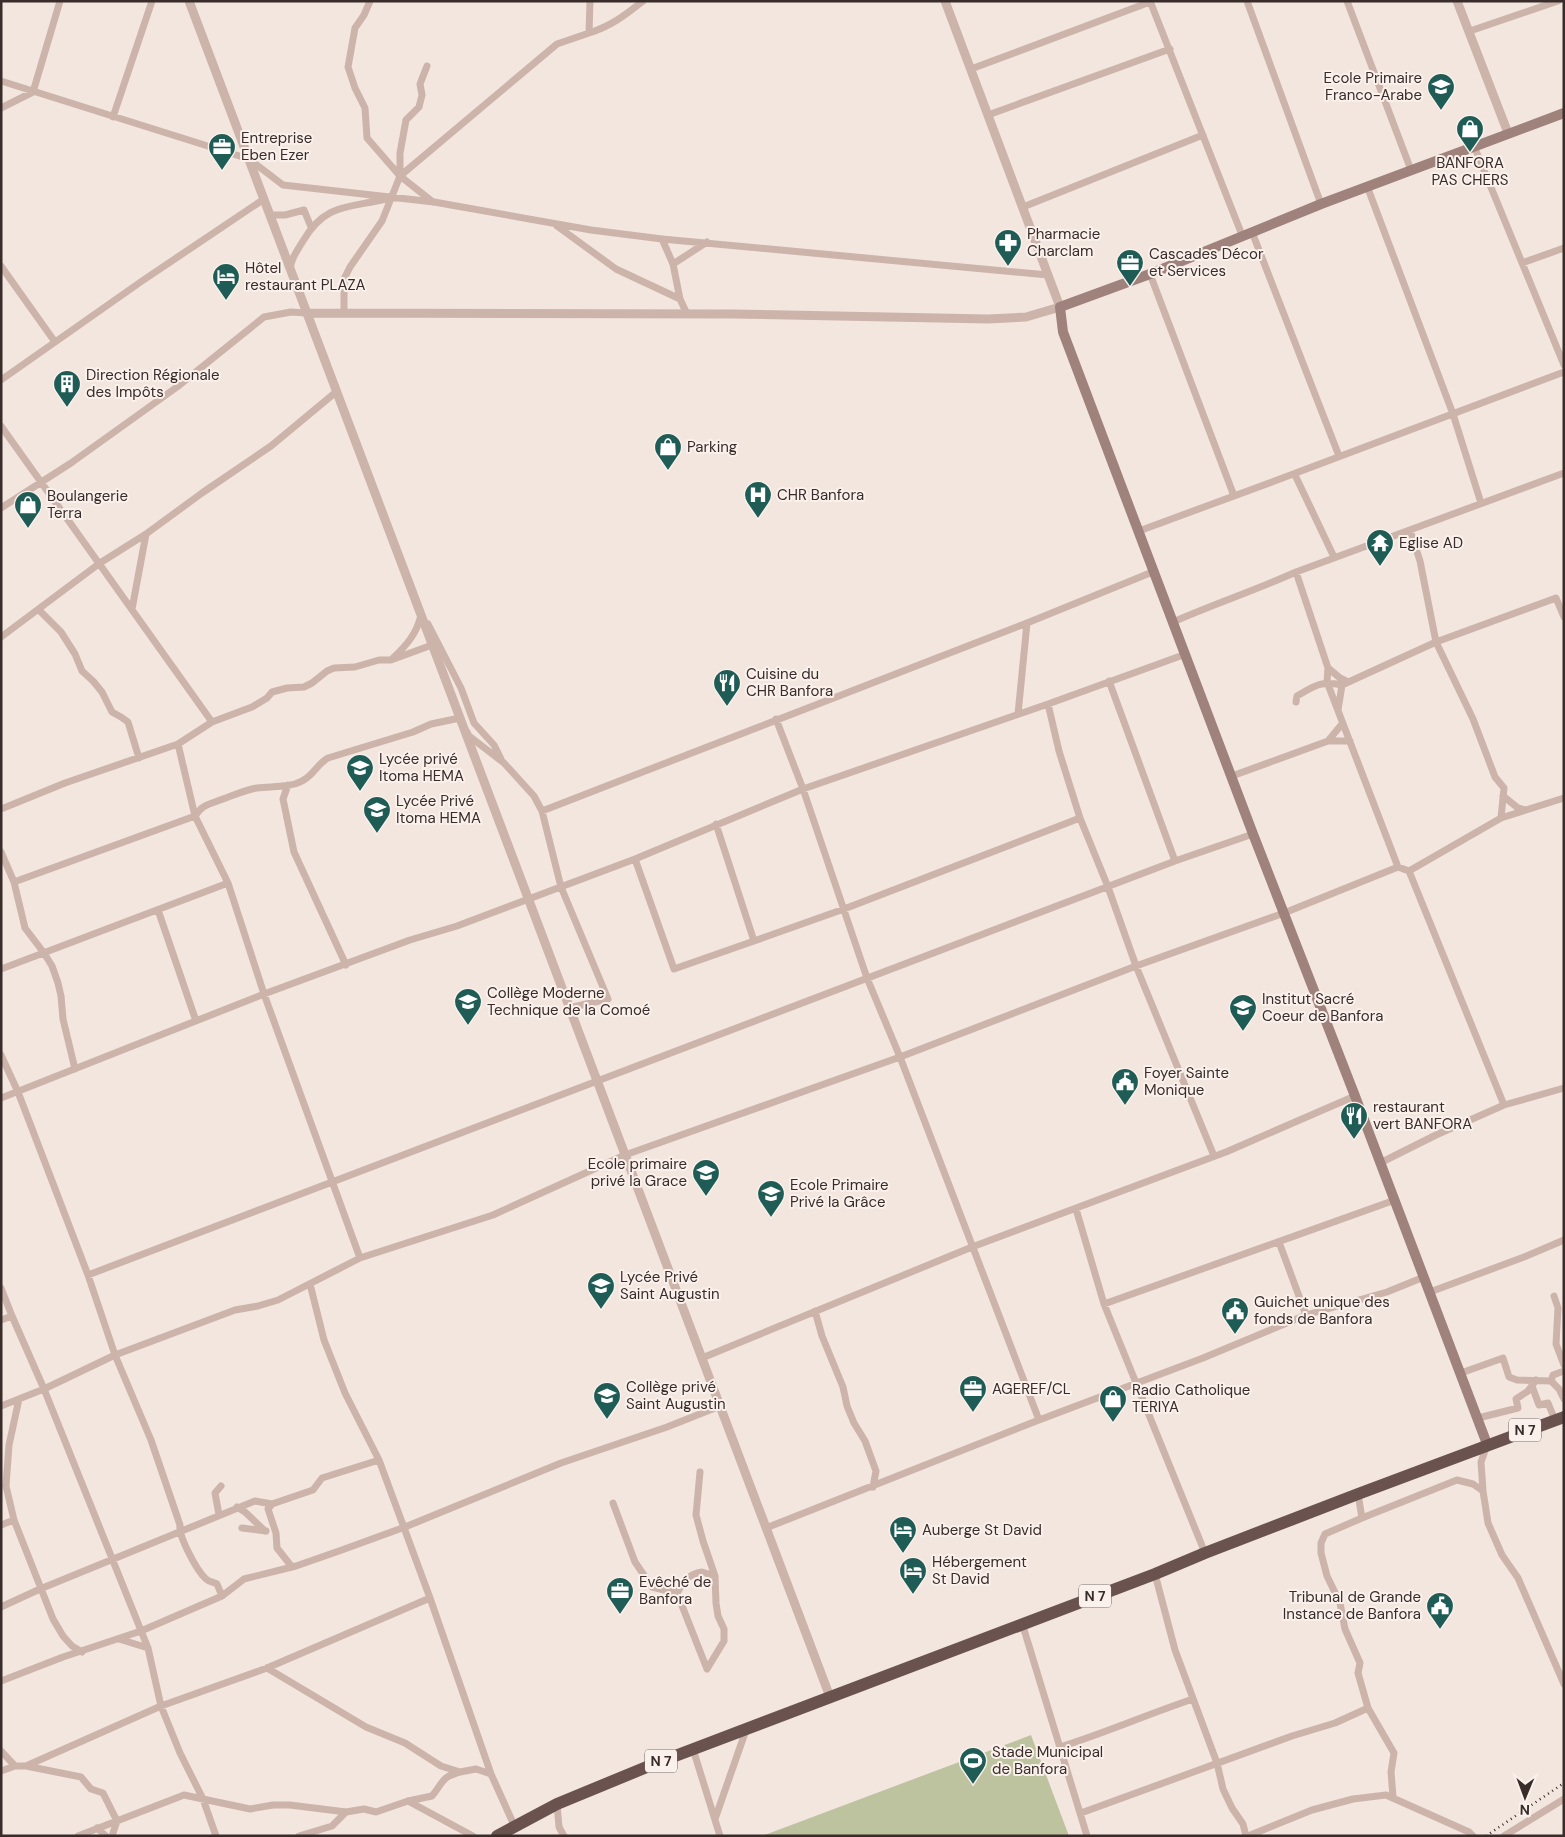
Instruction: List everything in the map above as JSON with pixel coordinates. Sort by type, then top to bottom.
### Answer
[{"type":"highway","name":"N 7","points":[[497,1836],[514,1825],[557,1804],[693,1749],[1559,1418]]},
{"type":"main road","points":[[1487,1444],[1063,332],[1060,306],[1150,274],[1247,233],[1367,186],[1564,113]]},
{"type":"street","points":[[1,108],[33,92],[60,1]]},
{"type":"street","points":[[113,117],[152,1]]},
{"type":"street","points":[[189,1],[830,1697]]},
{"type":"street","points":[[370,1],[364,15],[354,28],[348,67],[364,108],[367,138],[400,176],[434,202]]},
{"type":"street","points":[[589,33],[590,1]]},
{"type":"street","points":[[400,176],[557,44],[614,23],[642,1]]},
{"type":"street","points":[[1,508],[178,387],[264,317],[291,312],[743,314],[988,319],[1026,317],[1060,306],[945,1]]},
{"type":"street","points":[[1246,1],[1321,204]]},
{"type":"street","points":[[1347,1],[1411,170]]},
{"type":"street","points":[[1458,1],[1508,133]]},
{"type":"street","points":[[1470,31],[1558,1]]},
{"type":"street","points":[[971,69],[1150,2],[1203,135],[1247,233],[1340,456]]},
{"type":"street","points":[[988,115],[1170,49]]},
{"type":"street","points":[[344,313],[344,280],[350,266],[382,221],[400,176],[400,153],[406,120],[419,107],[422,95],[420,84],[427,66]]},
{"type":"street","points":[[1,82],[249,160],[283,185],[434,202],[555,224],[662,239],[942,266],[1048,274]]},
{"type":"street","points":[[1023,207],[1203,135]]},
{"type":"street","points":[[1474,146],[1564,365]]},
{"type":"street","points":[[1367,186],[1453,414],[1481,504]]},
{"type":"street","points":[[290,270],[292,258],[311,227],[320,218],[338,208],[391,198]]},
{"type":"street","points":[[1,380],[142,281],[264,199]]},
{"type":"street","points":[[270,216],[285,215],[304,210],[311,227]]},
{"type":"street","points":[[555,224],[616,268],[680,299]]},
{"type":"street","points":[[662,239],[672,264],[680,299],[687,314]]},
{"type":"street","points":[[672,264],[707,242]]},
{"type":"street","points":[[1522,263],[1564,248]]},
{"type":"street","points":[[1,266],[55,342]]},
{"type":"street","points":[[1150,274],[1234,496]]},
{"type":"street","points":[[1139,531],[1564,372]]},
{"type":"street","points":[[1,637],[100,563],[146,534],[270,446],[336,392]]},
{"type":"street","points":[[1,426],[212,722]]},
{"type":"street","points":[[1173,622],[1296,572],[1564,473]]},
{"type":"street","points":[[1295,474],[1334,558]]},
{"type":"street","points":[[1410,530],[1420,561],[1436,642],[1474,719],[1495,777],[1504,788],[1501,818]]},
{"type":"street","points":[[132,609],[146,534]]},
{"type":"street","points":[[542,811],[1155,571]]},
{"type":"street","points":[[1296,572],[1328,668],[1327,682],[1398,867]]},
{"type":"street","points":[[1296,702],[1297,696],[1312,687],[1327,682],[1345,683],[1436,642],[1556,598],[1564,617]]},
{"type":"street","points":[[417,605],[461,688],[470,716],[494,745],[504,763]]},
{"type":"street","points":[[39,610],[61,632],[75,654],[82,671],[94,681],[112,712],[128,722],[139,758]]},
{"type":"street","points":[[391,660],[412,639],[418,628],[421,615]]},
{"type":"street","points":[[1018,714],[1026,623]]},
{"type":"street","points":[[1,809],[65,783],[178,744],[212,722],[252,707],[267,698],[272,692],[287,688],[304,687],[334,668],[355,667],[379,660],[391,660],[432,645]]},
{"type":"street","points":[[1,1098],[264,994],[410,940],[457,926],[635,859],[803,789],[1186,654]]},
{"type":"street","points":[[1328,668],[1345,683]]},
{"type":"street","points":[[1109,681],[1175,861]]},
{"type":"street","points":[[1338,713],[1345,683]]},
{"type":"street","points":[[1048,704],[1059,751],[1080,818],[1108,887],[1136,966],[1214,1156]]},
{"type":"street","points":[[460,718],[469,736],[504,763],[534,796],[542,811],[561,887],[608,999],[569,1008]]},
{"type":"street","points":[[14,882],[195,816],[201,807],[240,792],[302,781],[312,774],[320,762],[328,758],[413,732],[431,724],[460,718]]},
{"type":"street","points":[[776,719],[803,789],[868,978],[1039,1420]]},
{"type":"street","points":[[1328,741],[1342,724]]},
{"type":"street","points":[[1232,776],[1328,741],[1350,740]]},
{"type":"street","points":[[178,744],[195,816],[228,883],[264,994],[360,1258]]},
{"type":"street","points":[[288,785],[284,799],[294,852],[346,965]]},
{"type":"street","points":[[1503,796],[1518,808],[1526,810]]},
{"type":"street","points":[[1,1406],[44,1389],[115,1355],[235,1310],[278,1300],[360,1258],[493,1215],[625,1155],[900,1057],[1136,966],[1284,913],[1398,867],[1409,870],[1501,818],[1564,798]]},
{"type":"street","points":[[635,859],[674,969],[844,909],[1080,818]]},
{"type":"street","points":[[716,824],[754,941]]},
{"type":"street","points":[[88,1275],[1175,861],[1253,834]]},
{"type":"street","points":[[1,852],[14,882],[26,928],[52,966],[61,996],[63,1019],[75,1069]]},
{"type":"street","points":[[1409,870],[1504,1106]]},
{"type":"street","points":[[1,969],[228,883]]},
{"type":"street","points":[[158,910],[196,1021]]},
{"type":"street","points":[[1,1055],[18,1092],[88,1275],[115,1355],[151,1440],[180,1525],[179,1531],[194,1562],[207,1580],[217,1584],[222,1596]]},
{"type":"street","points":[[1380,1162],[1436,1135],[1504,1106],[1564,1088]]},
{"type":"street","points":[[702,1358],[972,1247],[1214,1156],[1355,1096]]},
{"type":"street","points":[[1104,1304],[1395,1200]]},
{"type":"street","points":[[1076,1209],[1104,1304],[1205,1553]]},
{"type":"street","points":[[1430,1292],[1564,1240]]},
{"type":"street","points":[[1279,1242],[1306,1315]]},
{"type":"street","points":[[766,1528],[1039,1420],[1203,1358],[1306,1315],[1387,1292],[1424,1277]]},
{"type":"street","points":[[310,1284],[324,1340],[341,1384],[379,1460],[430,1598],[491,1774],[514,1825]]},
{"type":"street","points":[[1,1288],[44,1389],[72,1464],[148,1648],[161,1706],[180,1753],[203,1799],[216,1836]]},
{"type":"street","points":[[1554,1296],[1558,1308],[1556,1344],[1564,1365]]},
{"type":"street","points":[[815,1311],[822,1336],[843,1387],[847,1406],[854,1423],[865,1441],[876,1472],[873,1487]]},
{"type":"street","points":[[1,1320],[12,1316]]},
{"type":"street","points":[[1461,1373],[1503,1358],[1509,1377],[1534,1383],[1551,1381]]},
{"type":"street","points":[[1551,1381],[1553,1375],[1564,1371]]},
{"type":"street","points":[[1551,1381],[1559,1389],[1564,1399]]},
{"type":"street","points":[[1478,1418],[1518,1408],[1516,1399],[1528,1391],[1534,1383]]},
{"type":"street","points":[[1534,1383],[1539,1405],[1548,1403],[1559,1418]]},
{"type":"street","points":[[19,1399],[8,1445],[6,1486],[14,1520],[53,1619],[62,1636],[72,1646],[82,1652]]},
{"type":"street","points":[[1,1681],[63,1657],[141,1631],[222,1596],[244,1579],[292,1567],[404,1527],[561,1463],[667,1427],[720,1406]]},
{"type":"street","points":[[1487,1444],[1481,1462],[1488,1523],[1502,1555],[1518,1578],[1562,1672],[1564,1684]]},
{"type":"street","points":[[1,1608],[40,1589],[219,1515],[255,1501],[272,1504],[313,1490],[322,1478],[379,1460]]},
{"type":"street","points":[[677,1593],[707,1669],[724,1641],[724,1629],[718,1616],[716,1603],[716,1576],[696,1515],[700,1472]]},
{"type":"street","points":[[1393,1797],[1391,1772],[1394,1753],[1368,1708],[1358,1672],[1360,1662],[1345,1629],[1340,1603],[1327,1576],[1321,1553],[1321,1543],[1325,1534],[1457,1480],[1473,1484],[1483,1491]]},
{"type":"street","points":[[219,1515],[215,1493],[221,1486]]},
{"type":"street","points":[[1358,1494],[1362,1518]]},
{"type":"street","points":[[613,1502],[635,1562],[652,1587],[677,1593]]},
{"type":"street","points":[[272,1504],[268,1509],[276,1533],[277,1548],[292,1567]]},
{"type":"street","points":[[238,1508],[246,1512],[266,1531]]},
{"type":"street","points":[[1,1525],[14,1520]]},
{"type":"street","points":[[242,1528],[276,1533]]},
{"type":"street","points":[[677,1593],[684,1581],[692,1574],[702,1572],[716,1576]]},
{"type":"street","points":[[1155,1574],[1175,1650],[1217,1763],[1223,1789],[1232,1808],[1243,1824],[1247,1836],[1312,1810],[1353,1800],[1386,1795],[1473,1836]]},
{"type":"street","points":[[26,1766],[161,1706],[266,1668],[430,1598]]},
{"type":"street","points":[[1022,1623],[1087,1836]]},
{"type":"street","points":[[119,1638],[148,1648]]},
{"type":"street","points":[[266,1668],[366,1727],[405,1743],[441,1766],[460,1772]]},
{"type":"street","points":[[1060,1746],[1094,1736],[1193,1699]]},
{"type":"street","points":[[1080,1813],[1292,1736],[1334,1723],[1368,1708]]},
{"type":"street","points":[[715,1819],[746,1729]]},
{"type":"street","points":[[693,1749],[720,1836]]},
{"type":"street","points":[[1,1751],[15,1766]]},
{"type":"street","points":[[1,1771],[15,1766],[26,1766],[81,1777],[91,1789],[103,1793],[117,1821],[112,1836]]},
{"type":"street","points":[[78,1836],[184,1795],[250,1809],[281,1805],[346,1812],[364,1809],[376,1812],[408,1801],[432,1796],[444,1779],[450,1775],[476,1769],[491,1774]]},
{"type":"street","points":[[1504,1836],[1564,1799]]},
{"type":"street","points":[[408,1801],[473,1836]]},
{"type":"street","points":[[557,1804],[559,1827],[564,1836]]},
{"type":"street","points":[[299,1836],[332,1826],[346,1812]]},
{"type":"street","points":[[97,1828],[106,1836]]},
{"type":"green space","name":"Stade Municipal de Banfora","points":[[1031,1735],[1069,1836],[762,1836]]},
{"type":"railway","points":[[1486,1836],[1564,1783]]},
{"type":"place","name":"Ecole Primaire Franco-Arabe","points":[[1441,111]]},
{"type":"place","name":"BANFORA PAS CHERS","points":[[1470,153]]},
{"type":"place","name":"Entreprise Eben Ezer","points":[[222,171]]},
{"type":"place","name":"Pharmacie Charclam","points":[[1008,267]]},
{"type":"place","name":"Cascades Décor et Services","points":[[1130,287]]},
{"type":"place","name":"Hôtel restaurant PLAZA","points":[[226,301]]},
{"type":"place","name":"Direction Régionale des Impôts","points":[[67,408]]},
{"type":"place","name":"Parking","points":[[668,471]]},
{"type":"place","name":"CHR Banfora","points":[[758,519]]},
{"type":"place","name":"Boulangerie Terra","points":[[28,529]]},
{"type":"place","name":"Eglise AD","points":[[1380,567]]},
{"type":"place","name":"Cuisine du CHR Banfora","points":[[727,707]]},
{"type":"place","name":"Lycée privé Itoma HEMA","points":[[360,792]]},
{"type":"place","name":"Lycée Privé Itoma HEMA","points":[[377,834]]},
{"type":"place","name":"Collège Moderne Technique de la Comoé","points":[[468,1026]]},
{"type":"place","name":"Institut Sacré Coeur de Banfora","points":[[1243,1032]]},
{"type":"place","name":"Foyer Sainte Monique","points":[[1125,1106]]},
{"type":"place","name":"restaurant vert BANFORA","points":[[1354,1140]]},
{"type":"place","name":"Ecole primaire privé la Grace","points":[[706,1197]]},
{"type":"place","name":"Ecole Primaire Privé la Grâce","points":[[771,1218]]},
{"type":"place","name":"Lycée Privé Saint Augustin","points":[[601,1310]]},
{"type":"place","name":"Guichet unique des fonds de Banfora","points":[[1235,1335]]},
{"type":"place","name":"AGEREF/CL","points":[[973,1413]]},
{"type":"place","name":"Collège privé Saint Augustin","points":[[607,1420]]},
{"type":"place","name":"Radio Catholique TERIYA","points":[[1113,1423]]},
{"type":"place","name":"Auberge St David","points":[[903,1554]]},
{"type":"place","name":"Hébergement St David","points":[[913,1595]]},
{"type":"place","name":"Evêché de Banfora","points":[[620,1615]]},
{"type":"place","name":"Tribunal de Grande Instance de Banfora","points":[[1440,1630]]},
{"type":"place","name":"Stade Municipal de Banfora","points":[[973,1785]]}]
